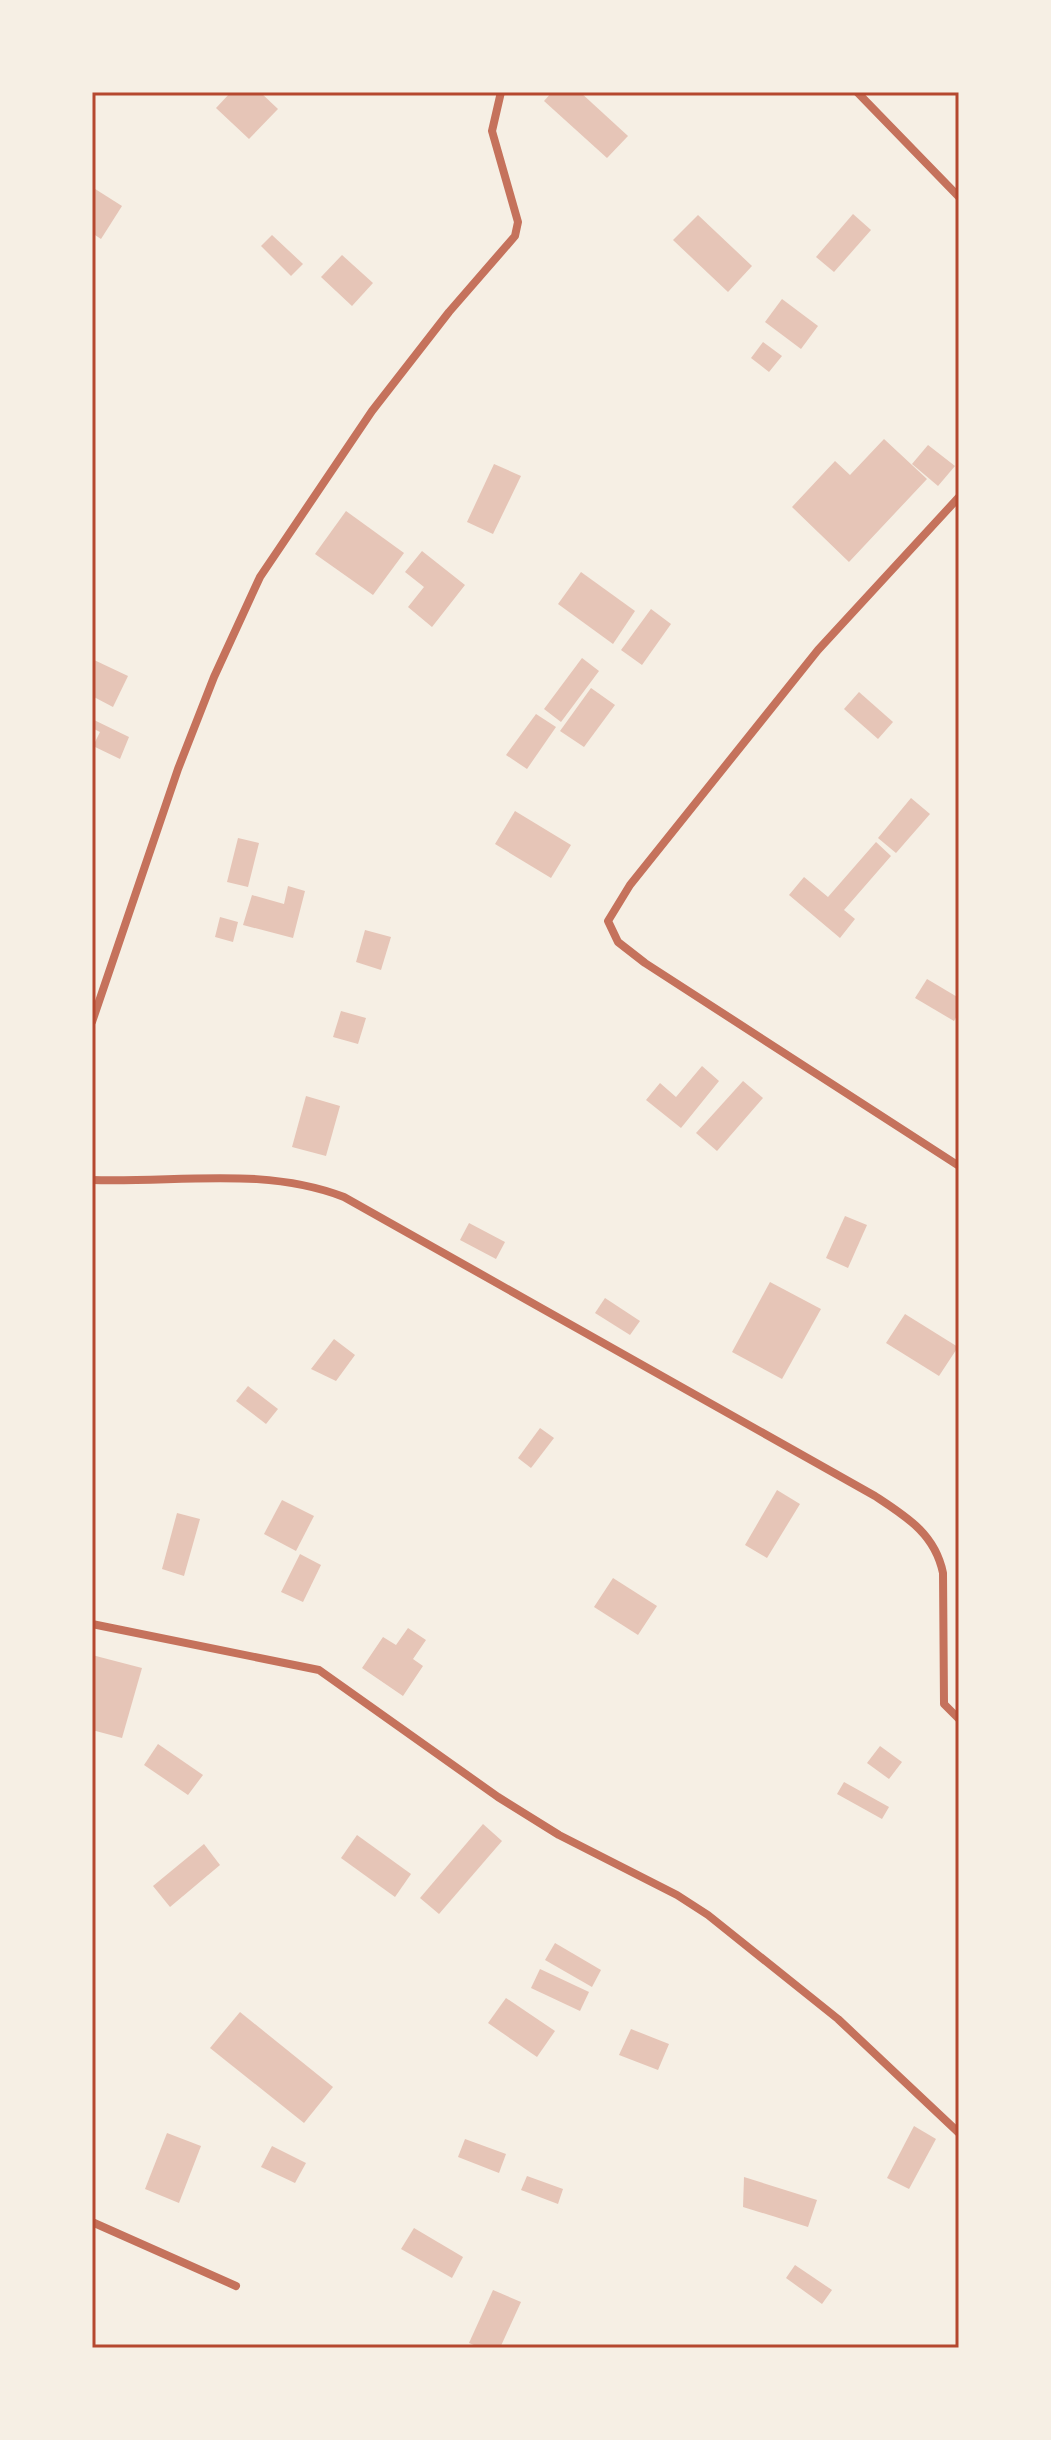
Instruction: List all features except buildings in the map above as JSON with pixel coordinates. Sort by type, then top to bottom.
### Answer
[{"type":"street","points":[[92,1022],[178,769],[214,677],[260,577],[372,411],[449,312],[515,236],[515,210],[492,131],[495,103],[501,92]]},
{"type":"street","points":[[857,92],[959,197]]},
{"type":"street","points":[[959,497],[818,650],[630,885],[608,921],[618,942],[645,963],[959,1166]]},
{"type":"street","points":[[92,1180],[281,1179],[314,1185],[344,1197],[875,1496],[916,1523],[940,1558],[944,1704],[959,1719]]},
{"type":"street","points":[[92,1624],[319,1670],[498,1797],[559,1835],[677,1895],[708,1915],[838,2019],[959,2133]]},
{"type":"street","points":[[92,2222],[236,2286]]}]
